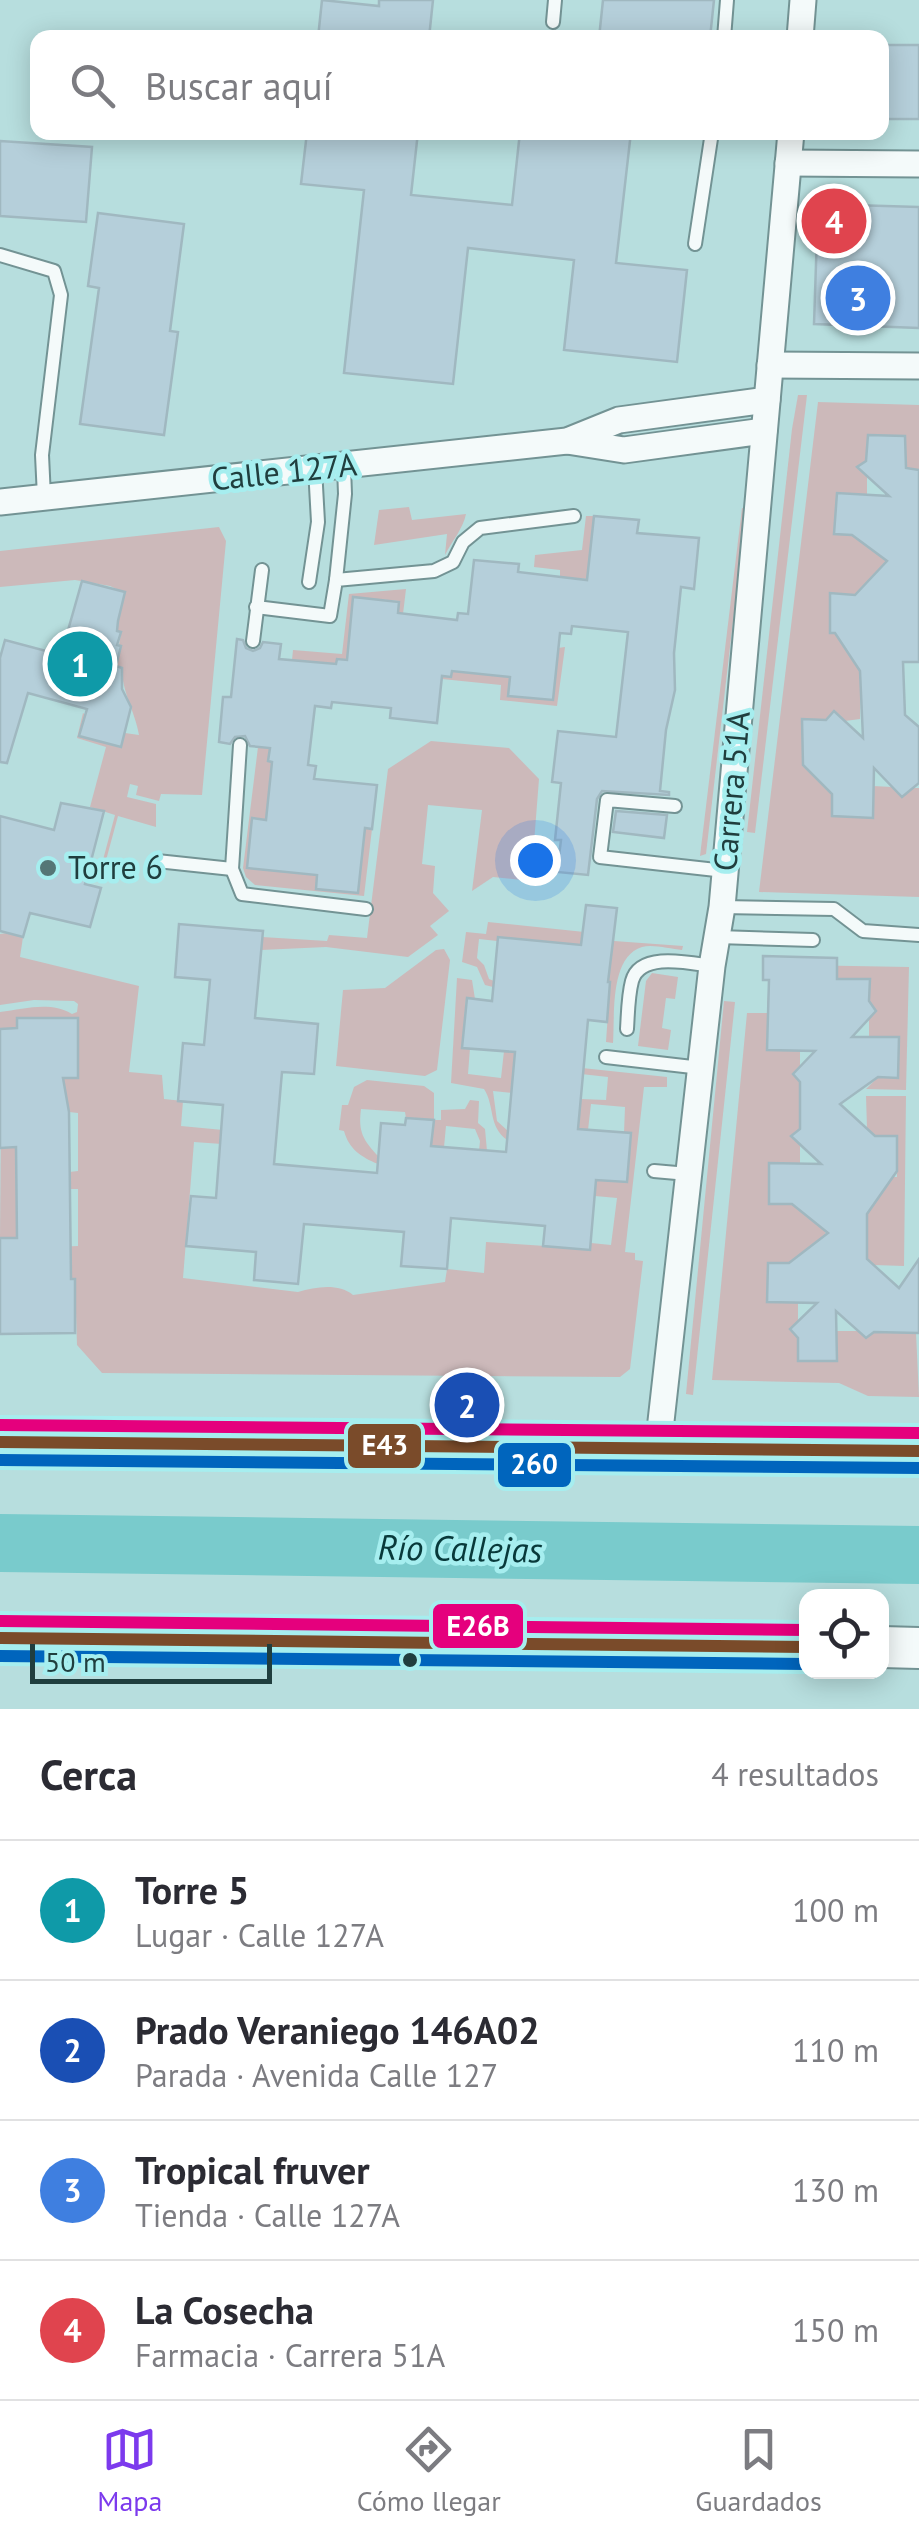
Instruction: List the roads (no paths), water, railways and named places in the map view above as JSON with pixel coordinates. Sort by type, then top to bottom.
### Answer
[{"type":"main road","points":[[0,1442],[919,1452]]},
{"type":"main road","points":[[0,1638],[799,1646]]},
{"type":"main road","points":[[889,1647],[919,1648]]},
{"type":"street","points":[[801,30],[803,0]]},
{"type":"street","name":"Carrera 51A","points":[[658,1448],[722,906],[790,140]]},
{"type":"street","points":[[788,163],[919,164]]},
{"type":"street","points":[[770,365],[919,366]]},
{"type":"street","name":"Calle 127A","points":[[567,441],[619,420],[767,400]]},
{"type":"street","name":"Calle 127A","points":[[0,502],[567,441],[624,450],[764,431]]},
{"type":"lane","points":[[552,22],[555,0]]},
{"type":"lane","points":[[725,30],[727,0]]},
{"type":"lane","points":[[695,244],[711,140]]},
{"type":"lane","points":[[0,255],[54,271],[61,295],[42,455],[44,497]]},
{"type":"lane","points":[[256,607],[330,616],[344,506],[344,466]]},
{"type":"lane","points":[[309,582],[318,522],[314,468]]},
{"type":"lane","points":[[336,580],[405,568],[434,576],[452,562],[464,542],[480,528],[537,526],[574,516]]},
{"type":"lane","points":[[252,640],[262,570]]},
{"type":"lane","points":[[240,744],[232,869],[242,894],[366,909]]},
{"type":"lane","points":[[675,806],[607,800],[600,857],[725,871]]},
{"type":"lane","points":[[158,861],[232,869]]},
{"type":"lane","points":[[722,906],[834,909],[863,931],[919,934]]},
{"type":"lane","points":[[718,938],[813,940]]},
{"type":"lane","points":[[626,1029],[632,979],[642,968],[671,962],[712,966]]},
{"type":"lane","points":[[606,1057],[701,1068]]},
{"type":"lane","points":[[654,1171],[688,1174]]},
{"type":"waterway","name":"Río Callejas","points":[[0,1543],[919,1555]]},
{"type":"place","name":"La Cosecha","points":[[834,221]]},
{"type":"place","name":"Tropical fruver","points":[[858,298]]},
{"type":"place","name":"Torre 5","points":[[80,664]]},
{"type":"place","name":"Torre 6","points":[[48,868]]},
{"type":"place","name":"Prado Veraniego 146A02","points":[[467,1405]]}]
